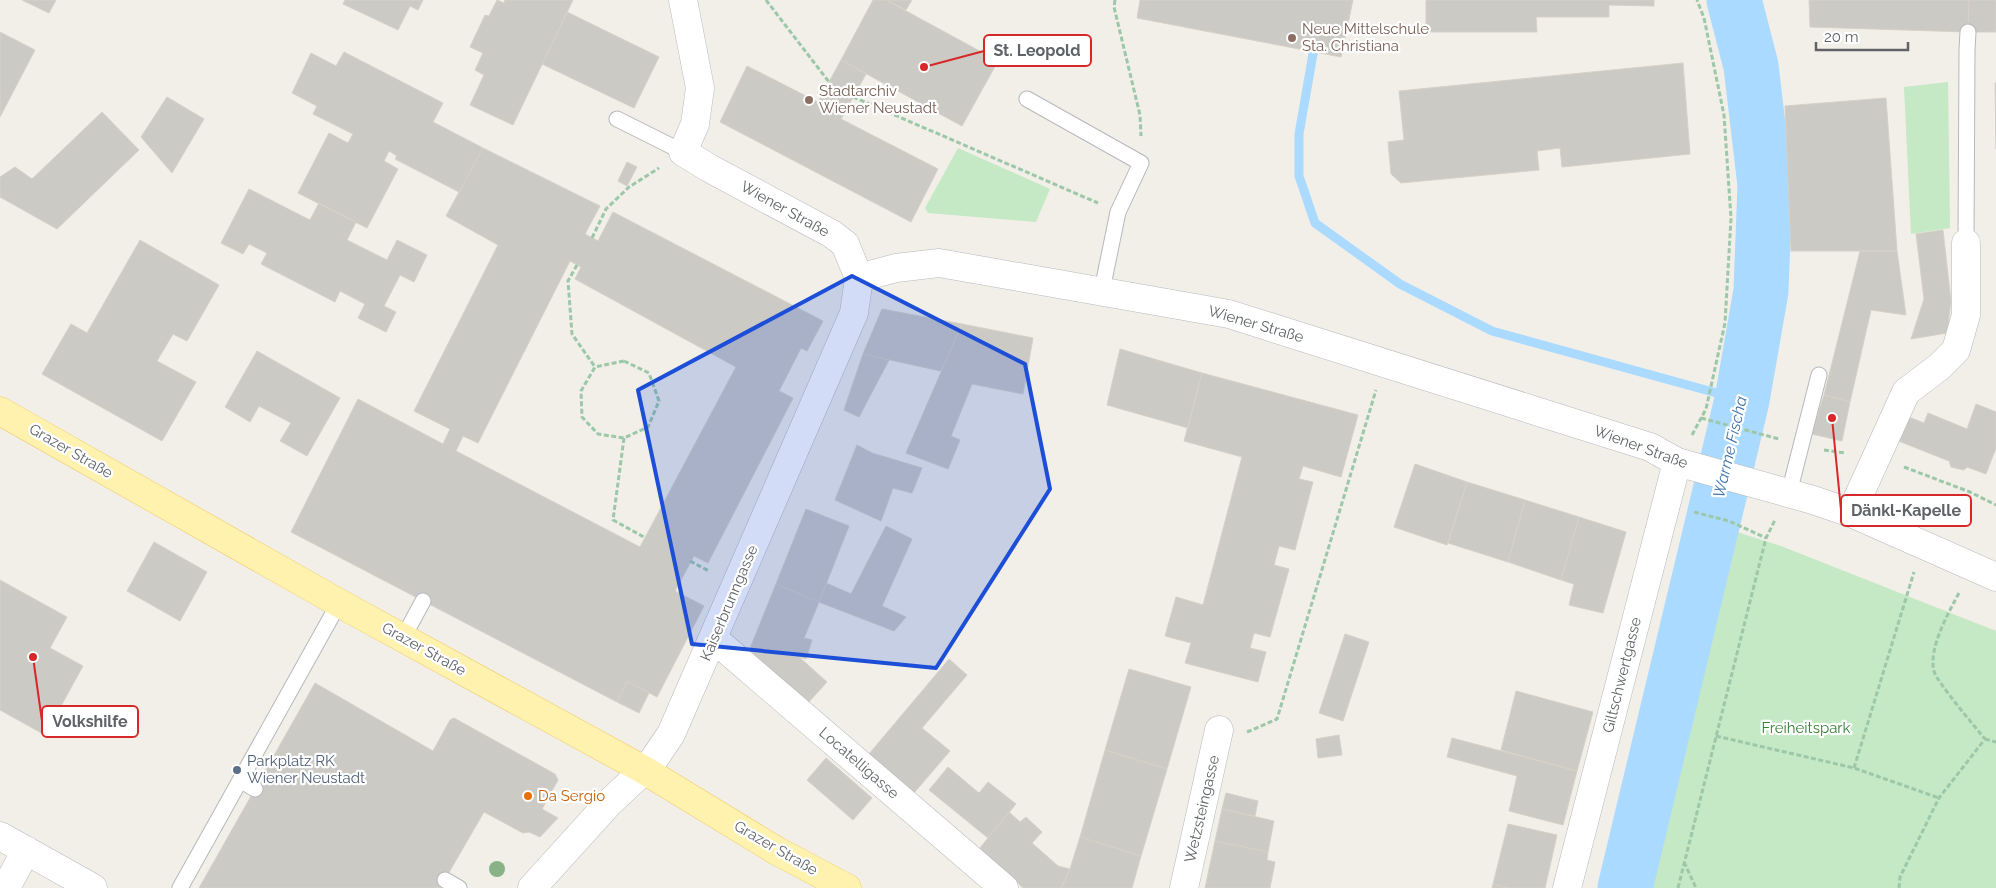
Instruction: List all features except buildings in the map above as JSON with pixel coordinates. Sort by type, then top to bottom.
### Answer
[{"type":"main road","name":"Grazer Straße","points":[[0,411],[339,603],[644,770],[777,851],[847,888]]},
{"type":"street","points":[[683,0],[700,88],[695,124],[683,152]]},
{"type":"street","name":"Wiener Straße","points":[[683,152],[832,234],[845,244],[859,278],[896,268],[939,263],[1102,290],[1229,314],[1650,447],[1677,462],[1789,493],[1851,513],[1984,572]]},
{"type":"street","points":[[1851,513],[1906,392],[1939,368],[1956,350],[1966,315],[1966,243]]},
{"type":"street","name":"Kaiserbrunngasse","points":[[532,888],[608,804],[652,762],[671,734],[714,639],[854,313],[859,278]]},
{"type":"street","name":"Giltschwertgasse","points":[[1567,888],[1677,462]]},
{"type":"street","name":"Locatelligasse","points":[[714,639],[1004,888]]},
{"type":"street","name":"Wetzsteingasse","points":[[1184,888],[1219,730]]},
{"type":"street","points":[[0,836],[93,888]]},
{"type":"street","points":[[6,888],[26,850]]},
{"type":"lane","points":[[1966,243],[1968,32]]},
{"type":"lane","points":[[1027,99],[1141,163],[1118,212],[1102,290]]},
{"type":"lane","points":[[617,119],[683,152]]},
{"type":"lane","points":[[1789,493],[1819,375]]},
{"type":"lane","points":[[404,638],[423,601]]},
{"type":"lane","points":[[180,888],[339,603]]},
{"type":"lane","points":[[240,780],[255,789]]},
{"type":"lane","points":[[445,880],[459,888]]},
{"type":"path","points":[[766,0],[829,82]]},
{"type":"path","points":[[1115,0],[1114,8],[1140,115],[1141,163]]},
{"type":"path","points":[[1697,0],[1704,18],[1724,115],[1731,218],[1725,323],[1706,409]]},
{"type":"path","points":[[853,97],[1118,212]]},
{"type":"path","points":[[592,238],[606,209],[629,187],[683,152]]},
{"type":"path","points":[[577,265],[568,281],[572,334],[594,366]]},
{"type":"path","points":[[624,361],[649,373],[659,401],[648,427],[624,438],[598,434],[582,417],[580,391],[594,366],[624,361]]},
{"type":"path","points":[[1219,730],[1248,732],[1277,719],[1384,363]]},
{"type":"path","points":[[1701,418],[1749,432]]},
{"type":"path","points":[[624,438],[613,520],[644,537]]},
{"type":"path","points":[[1876,456],[1962,489],[1996,505]]},
{"type":"path","points":[[1678,888],[1766,538],[1789,493]]},
{"type":"path","points":[[1697,513],[1729,521],[1766,538]]},
{"type":"path","points":[[1854,768],[1922,545]]},
{"type":"path","points":[[1984,572],[1947,617],[1933,654],[1934,673],[1985,739],[1996,742]]},
{"type":"path","points":[[1716,736],[1854,768],[1939,798]]},
{"type":"path","points":[[1899,888],[1900,877],[1939,798],[1985,739]]},
{"type":"path","points":[[1684,862],[1696,888]]},
{"type":"highlighted area","points":[[852,276],[1025,364],[1050,489],[936,668],[692,644],[638,390]]},
{"type":"green space","points":[[1948,82],[1950,228],[1911,234],[1904,87]]},
{"type":"green space","points":[[958,148],[1050,189],[1036,222],[928,213],[925,208]]},
{"type":"green space","name":"Freiheitspark","points":[[1693,518],[1781,546],[1996,631],[1996,888],[1601,888]]},
{"type":"waterway","name":"Warme Fischa","points":[[1625,888],[1742,400],[1761,291],[1765,185],[1751,66],[1734,0]]},
{"type":"waterway","points":[[1313,54],[1299,134],[1299,176],[1315,223],[1400,284],[1492,331],[1742,400]]},
{"type":"place","name":"Neue Mittelschule Sta. Christiana","points":[[1292,38]]},
{"type":"place","name":"St. Leopold","points":[[924,67]]},
{"type":"place","name":"Stadtarchiv Wiener Neustadt","points":[[809,100]]},
{"type":"place","name":"Dänkl-Kapelle","points":[[1832,418]]},
{"type":"place","name":"Volkshilfe","points":[[33,657]]},
{"type":"place","name":"Parkplatz RK Wiener Neustadt","points":[[237,770]]},
{"type":"place","name":"Da Sergio","points":[[528,796]]}]
